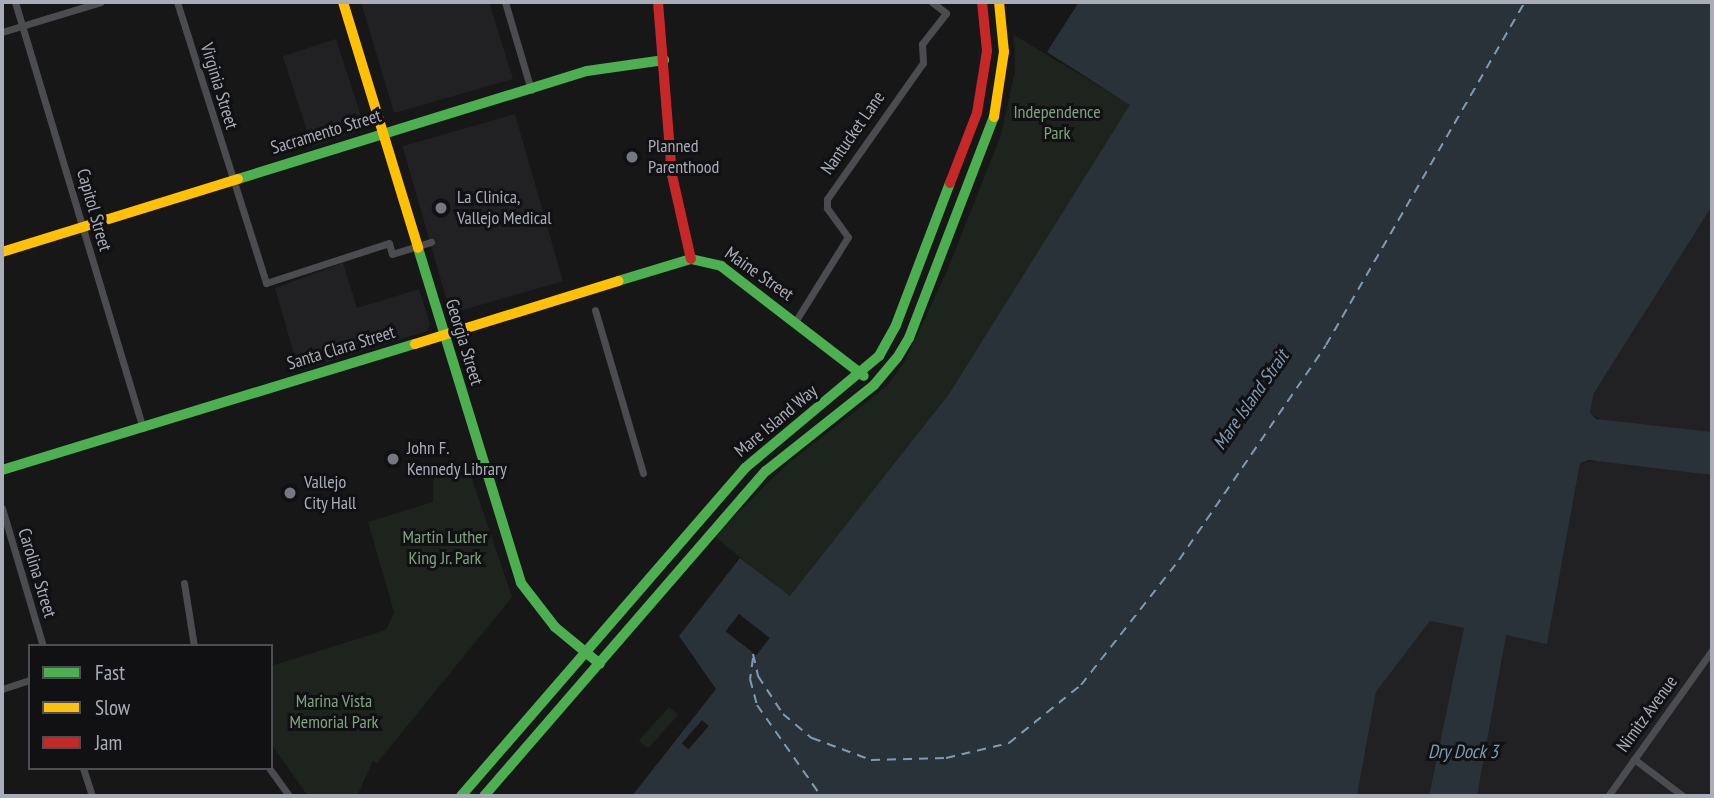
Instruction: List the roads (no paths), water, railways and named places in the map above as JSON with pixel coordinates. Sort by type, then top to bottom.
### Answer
[{"type":"main road","name":"Georgia Street","points":[[343,2],[521,583],[541,612],[600,664]]},
{"type":"main road","points":[[658,2],[674,185],[691,259]]},
{"type":"main road","name":"Mare Island Way","points":[[461,796],[587,654],[745,468],[800,419],[861,374],[879,356],[896,325],[971,131],[987,51],[982,2]]},
{"type":"main road","name":"Mare Island Way","points":[[484,796],[766,471],[874,385],[909,338],[994,117],[1004,52],[999,2]]},
{"type":"main road","name":"Sacramento Street","points":[[2,252],[600,68],[663,60]]},
{"type":"main road","name":"Maine Street","points":[[691,259],[721,266],[874,385]]},
{"type":"main road","name":"Santa Clara Street","points":[[2,470],[691,259]]},
{"type":"street","name":"Capitol Street","points":[[15,2],[143,428]]},
{"type":"street","points":[[2,32],[101,2]]},
{"type":"street","name":"Virginia Street","points":[[177,2],[231,180],[266,283],[389,243],[392,254],[417,247]]},
{"type":"street","points":[[505,2],[531,90]]},
{"type":"street","name":"Nantucket Lane","points":[[795,322],[812,292],[840,256],[848,237],[827,208],[827,199],[923,63],[922,44],[946,13],[932,2]]},
{"type":"street","points":[[417,247],[431,242]]},
{"type":"street","points":[[595,310],[643,473]]},
{"type":"street","name":"Carolina Street","points":[[2,508],[42,644]]},
{"type":"street","points":[[184,583],[194,644]]},
{"type":"street","name":"Nimitz Avenue","points":[[1608,796],[1712,650]]},
{"type":"street","points":[[2,689],[28,681]]},
{"type":"street","points":[[1634,759],[1683,796]]},
{"type":"street","points":[[84,770],[92,796]]},
{"type":"street","points":[[270,770],[289,796]]},
{"type":"water","points":[[1079,2],[1712,2],[1712,206],[1594,393],[1590,413],[1596,419],[1712,432],[1712,475],[1589,460],[1580,463],[1547,644],[1506,635],[1477,796],[1429,796],[1464,628],[1430,621],[1376,692],[1357,796],[632,796],[716,689],[679,636],[740,558],[790,596],[949,394],[1130,105],[1047,52]]},
{"type":"place","name":"Planned Parenthood","points":[[632,157]]},
{"type":"place","name":"La Clinica, Vallejo Medical","points":[[441,208]]},
{"type":"place","name":"John F. Kennedy Library","points":[[393,459]]},
{"type":"place","name":"Vallejo City Hall","points":[[290,493]]},
{"type":"park label","name":"Independence Park","points":[[1057,123]]},
{"type":"park label","name":"Martin Luther King Jr. Park","points":[[445,548]]},
{"type":"park label","name":"Marina Vista Memorial Park","points":[[334,712]]},
{"type":"water label","name":"Mare Island Strait","points":[[1251,400]]},
{"type":"water label","name":"Dry Dock 3","points":[[1463,752]]}]
